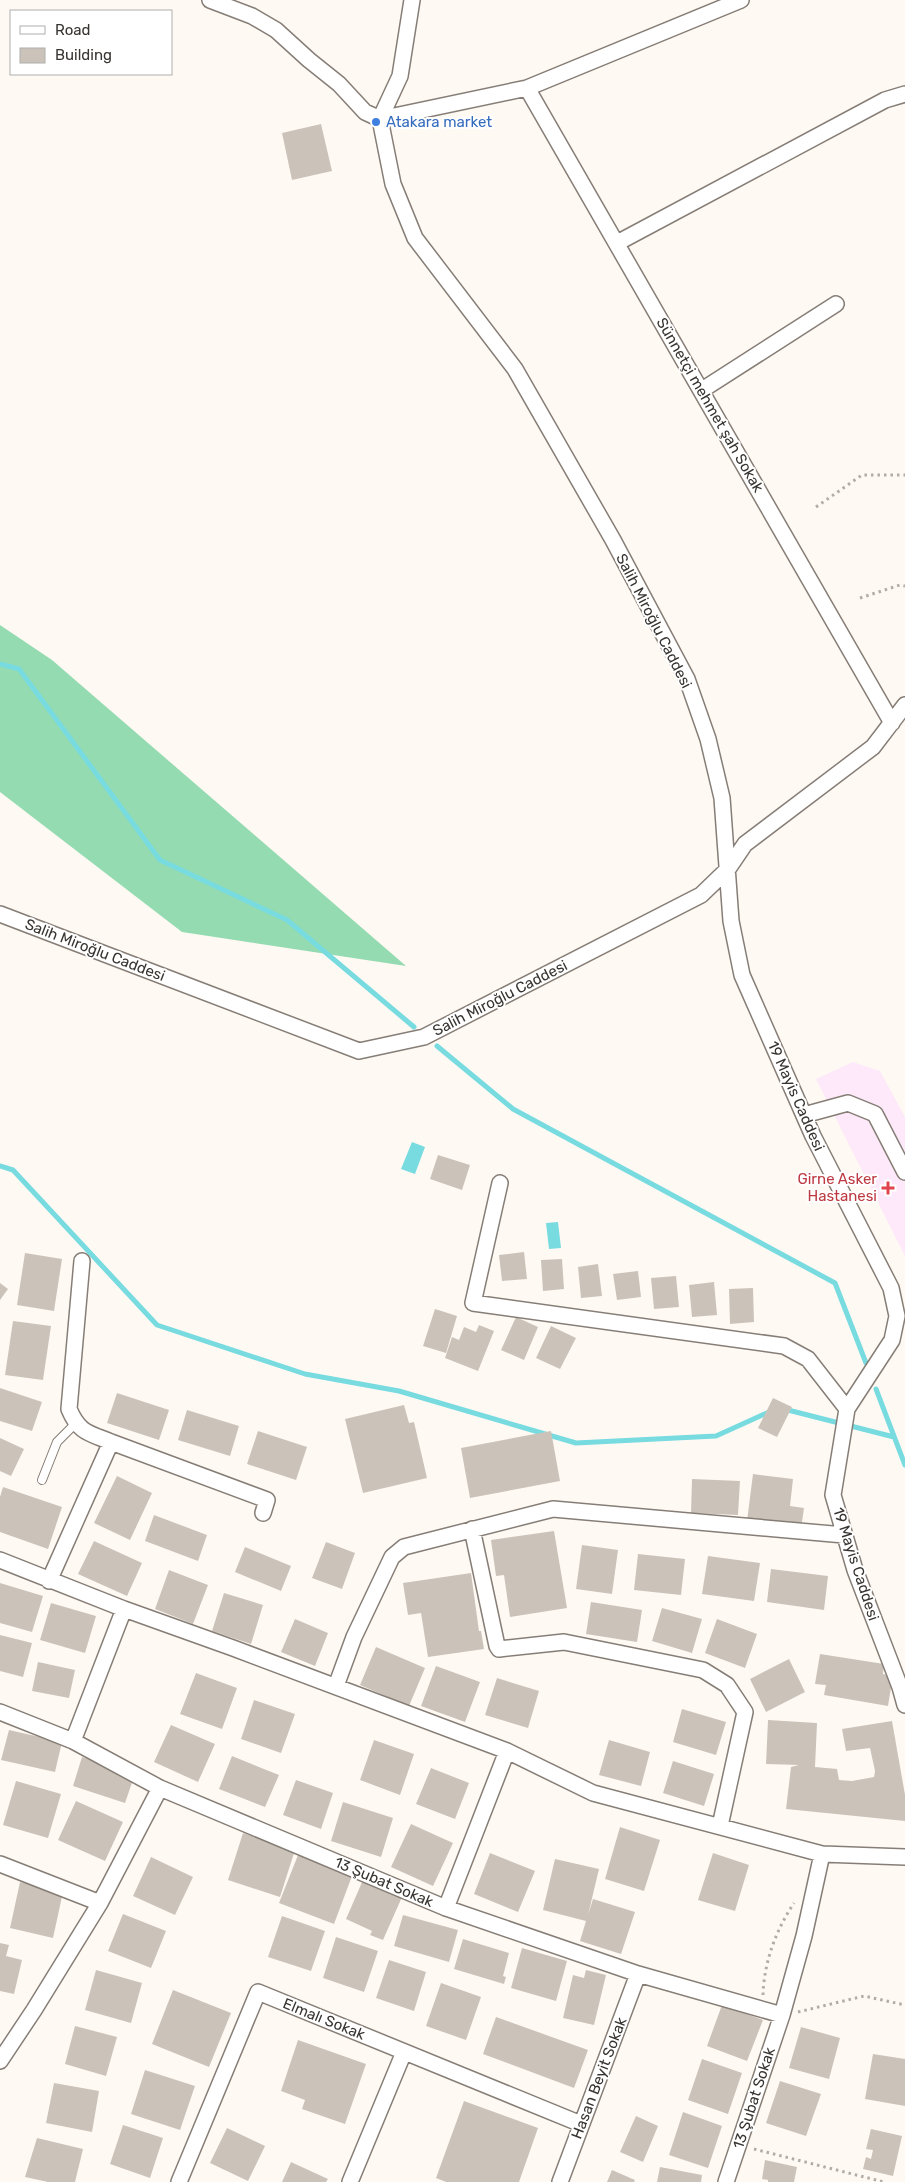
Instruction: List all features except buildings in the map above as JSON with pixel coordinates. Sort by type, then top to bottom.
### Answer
[{"type":"street","points":[[210,0],[252,16],[276,30],[309,60],[340,84],[365,112],[380,119],[526,88],[741,0]]},
{"type":"street","points":[[380,119],[400,76],[412,0]]},
{"type":"street","name":"Sünnetçi mehmet şah Sokak","points":[[526,88],[702,390],[892,723]]},
{"type":"street","points":[[617,243],[885,100],[905,94]]},
{"type":"street","name":"Salih Miroğlu Caddesi","points":[[0,914],[358,1051],[424,1038],[701,895],[728,869],[722,798],[708,739],[687,679],[613,540],[515,370],[415,238],[393,184],[380,119]]},
{"type":"street","points":[[702,390],[836,304]]},
{"type":"street","points":[[728,869],[745,844],[873,747],[905,705]]},
{"type":"street","name":"19 Mayis Caddesi","points":[[728,869],[731,922],[742,975],[804,1115],[891,1288],[897,1316],[892,1340],[848,1409],[833,1495],[855,1570],[900,1687],[905,1705]]},
{"type":"street","points":[[804,1115],[848,1103],[875,1114],[905,1172]]},
{"type":"street","points":[[500,1183],[473,1304],[784,1346],[808,1359],[848,1409]]},
{"type":"street","points":[[82,1261],[69,1410],[75,1424],[88,1433],[267,1500],[263,1513]]},
{"type":"street","points":[[49,1581],[111,1442]]},
{"type":"street","points":[[336,1686],[354,1636],[392,1557],[404,1548],[553,1509],[844,1535]]},
{"type":"street","points":[[472,1529],[499,1650],[564,1642],[703,1670],[727,1685],[745,1712],[720,1826]]},
{"type":"street","points":[[0,1560],[49,1581],[507,1751],[593,1793],[822,1854],[905,1857]]},
{"type":"street","points":[[73,1741],[124,1609]]},
{"type":"street","name":"13 Şubat Sokak","points":[[0,1712],[73,1741],[160,1788],[446,1908],[638,1974],[782,2015]]},
{"type":"street","points":[[446,1908],[507,1751]]},
{"type":"street","points":[[0,2061],[100,1904],[160,1788]]},
{"type":"street","name":"13 Şubat Sokak","points":[[726,2182],[782,2015],[804,1936],[822,1854]]},
{"type":"street","points":[[0,1864],[100,1904]]},
{"type":"street","name":"Hasan Beyit Sokak","points":[[560,2182],[638,1974]]},
{"type":"street","name":"Elmalı Sokak","points":[[179,2182],[258,1992],[581,2124]]},
{"type":"street","points":[[350,2182],[404,2052]]},
{"type":"lane","points":[[42,1480],[57,1442],[75,1424]]},
{"type":"path","points":[[816,507],[862,475],[905,475]]},
{"type":"path","points":[[860,598],[900,585],[905,586]]},
{"type":"path","points":[[763,2009],[764,1975],[780,1923],[794,1903],[813,1896]]},
{"type":"path","points":[[782,2015],[864,1996],[905,2005]]},
{"type":"path","points":[[739,2145],[884,2182]]},
{"type":"shaded area","name":"Girne Asker Hastanesi","points":[[853,1062],[880,1071],[905,1117],[905,1256],[816,1079]]},
{"type":"green space","points":[[0,625],[52,660],[406,966],[182,932],[0,792]]},
{"type":"water","points":[[412,1142],[425,1147],[415,1174],[401,1169]]},
{"type":"water","points":[[558,1222],[561,1248],[549,1249],[546,1223]]},
{"type":"waterway","points":[[0,664],[19,669],[160,860],[287,920],[414,1027]]},
{"type":"waterway","points":[[437,1046],[513,1109],[835,1283],[866,1363]]},
{"type":"waterway","points":[[0,1166],[13,1170],[157,1325],[305,1374],[399,1391],[576,1443],[716,1436],[769,1412]]},
{"type":"waterway","points":[[876,1389],[905,1465]]},
{"type":"waterway","points":[[784,1409],[894,1437]]},
{"type":"place","name":"Atakara market","points":[[376,122]]},
{"type":"place","name":"Girne Asker Hastanesi","points":[[888,1188]]}]
